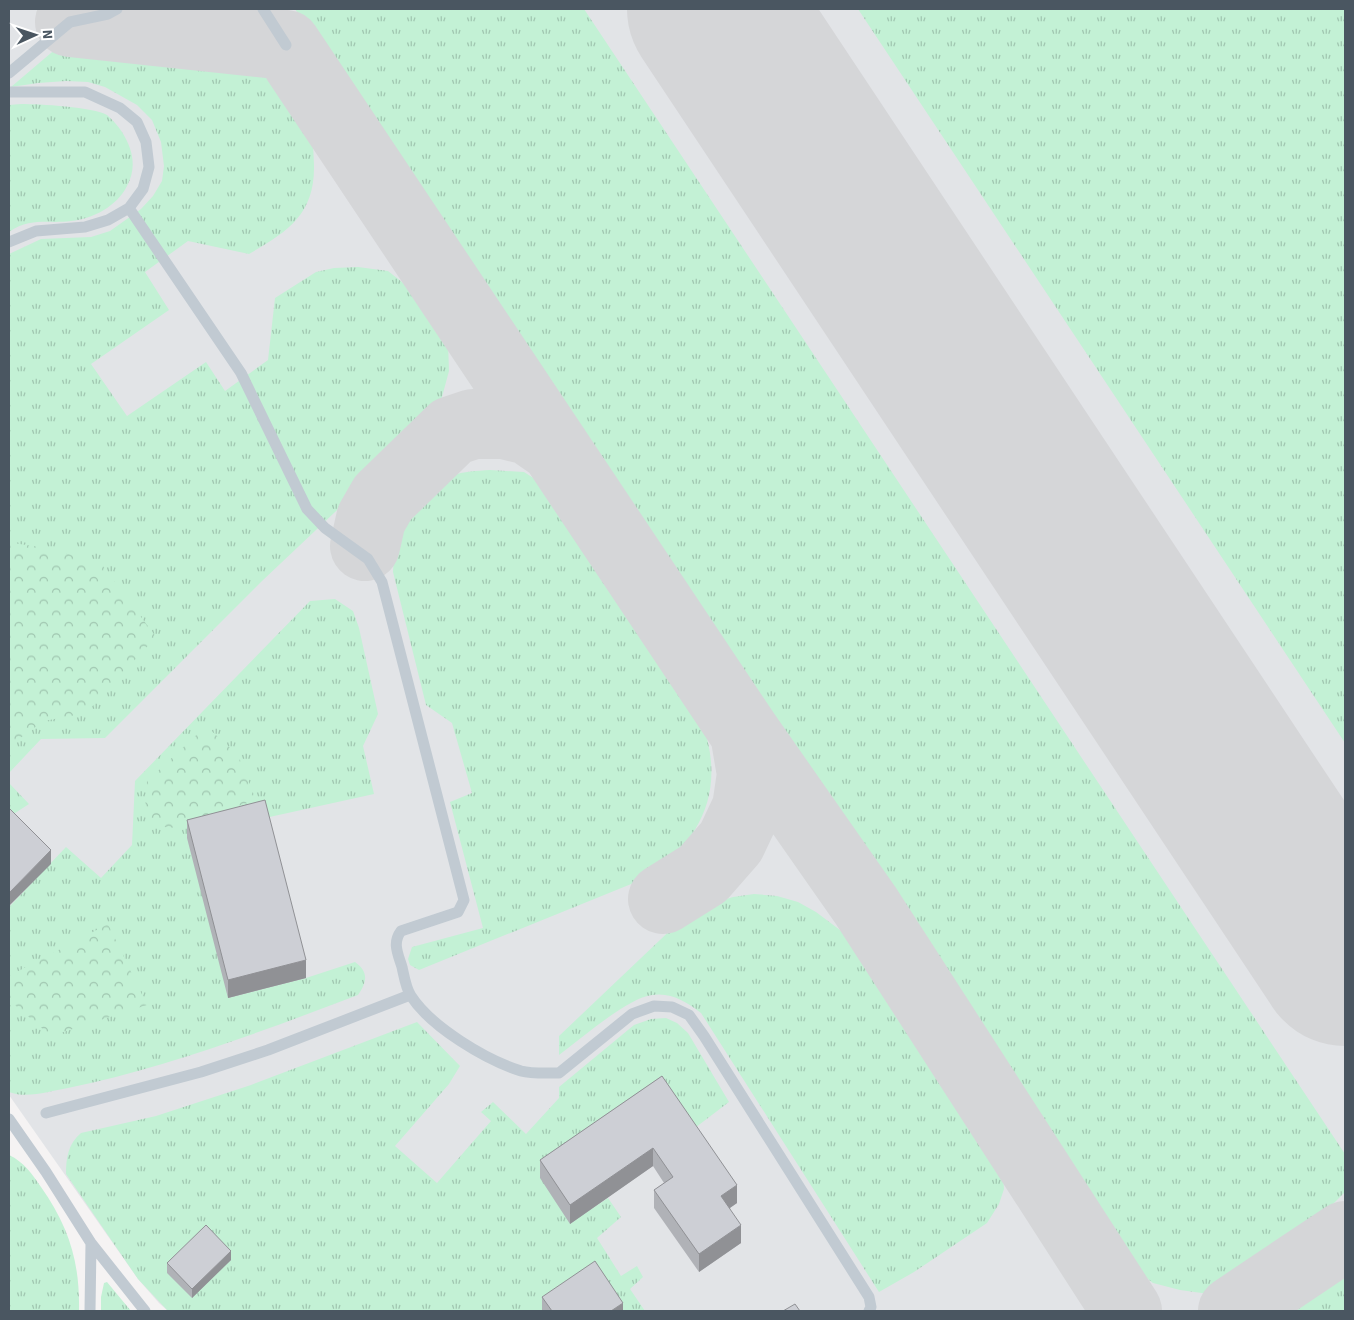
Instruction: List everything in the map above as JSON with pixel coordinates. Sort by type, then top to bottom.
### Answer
[{"type":"lane","points":[[9,73],[70,22],[108,14],[117,9]]},
{"type":"lane","points":[[262,9],[286,44]]},
{"type":"lane","points":[[9,92],[85,92],[120,108],[136,122],[146,142],[149,167],[143,189],[129,208],[108,220],[85,227],[36,231],[9,242]]},
{"type":"lane","points":[[129,208],[241,373],[307,509],[325,528],[368,559],[382,582],[464,900],[458,912],[401,931],[397,937],[395,946],[410,995],[422,1010],[452,1036],[493,1059],[522,1072],[559,1073],[632,1014],[654,1006],[672,1007],[689,1016],[704,1036],[869,1297],[871,1307],[869,1311]]},
{"type":"lane","points":[[46,1113],[201,1072],[268,1050],[410,995]]},
{"type":"lane","points":[[10,1122],[46,1172],[91,1243],[145,1311]]},
{"type":"lane","points":[[90,1311],[91,1243]]},
{"type":"shaded area","points":[[9,9],[1345,9],[1345,1311],[168,1311],[159,1303],[138,1279],[9,1095]]},
{"type":"green space","points":[[295,9],[584,9],[1345,1154],[1345,1192],[1315,1222],[1260,1270],[1235,1284],[1209,1294],[1180,1290],[1153,1283],[1131,1266]]},
{"type":"green space","points":[[858,9],[1345,9],[1345,743]]},
{"type":"green space","points":[[58,47],[134,54],[236,67],[262,74],[298,110],[311,132],[314,165],[310,197],[304,209],[287,229],[249,254],[188,241],[145,272],[169,310],[91,364],[127,416],[206,362],[225,391],[268,360],[275,298],[316,272],[334,268],[358,267],[388,271],[430,304],[448,342],[449,371],[439,408],[425,427],[262,581],[105,738],[41,739],[9,773],[9,254],[41,239],[91,237],[110,231],[141,209],[153,196],[162,181],[164,166],[161,142],[152,120],[137,105],[105,87],[88,82],[66,81],[11,87]]},
{"type":"green space","points":[[9,105],[53,105],[91,110],[107,115],[111,119],[129,145],[133,165],[127,186],[117,200],[104,210],[88,218],[63,222],[25,224],[9,232]]},
{"type":"green space","points":[[490,470],[524,472],[560,495],[699,714],[707,739],[711,763],[711,785],[706,806],[697,826],[684,845],[667,862],[646,878],[419,970],[410,965],[408,959],[412,947],[483,928],[450,802],[472,793],[452,723],[426,705],[393,572],[395,549],[404,519],[415,505],[437,484],[457,474]]},
{"type":"green space","points":[[9,540],[13,543],[54,549],[103,566],[156,637],[86,713],[44,721],[9,746]]},
{"type":"green space","points":[[335,599],[353,611],[359,628],[378,714],[363,746],[374,794],[265,818],[228,998],[306,978],[355,962],[363,970],[365,977],[358,995],[251,1035],[142,1070],[38,1094],[24,1095],[9,1092],[9,907],[66,847],[101,878],[132,845],[135,781],[310,601]]},
{"type":"green space","points":[[206,726],[238,755],[256,800],[171,828],[153,825],[145,811],[147,781]]},
{"type":"green space","points":[[9,783],[29,804],[9,817]]},
{"type":"green space","points":[[754,894],[777,896],[798,902],[816,912],[852,939],[1002,1163],[1004,1189],[999,1204],[987,1223],[914,1272],[879,1292],[701,1013],[696,1009],[672,996],[659,994],[642,998],[617,1011],[559,1055],[559,1036],[681,920],[707,905],[733,897]]},
{"type":"green space","points":[[108,924],[147,1005],[51,1036],[9,1000],[9,976]]},
{"type":"green space","points":[[666,1018],[677,1023],[688,1033],[729,1102],[570,1223],[608,1198],[621,1217],[597,1238],[621,1276],[637,1266],[643,1277],[630,1289],[645,1311],[168,1311],[138,1279],[66,1174],[69,1152],[73,1142],[81,1133],[156,1116],[251,1085],[417,1022],[460,1066],[449,1084],[395,1146],[437,1183],[491,1121],[481,1112],[493,1102],[526,1134],[559,1098],[559,1087],[634,1025],[651,1019]]},
{"type":"green space","points":[[9,1155],[23,1165],[34,1178],[51,1202],[66,1231],[75,1261],[79,1311],[9,1311]]},
{"type":"green space","points":[[1345,1278],[1345,1311],[1281,1311],[1301,1298]]},
{"type":"green space","points":[[107,1282],[131,1311],[101,1311],[101,1297],[104,1283]]},
{"type":"building","points":[[265,800],[306,960],[228,980],[187,820]]},
{"type":"building","points":[[9,808],[51,850],[9,893]]},
{"type":"building","points":[[662,1076],[737,1185],[721,1196],[741,1225],[699,1254],[654,1190],[673,1177],[653,1148],[570,1205],[540,1160]]},
{"type":"building","points":[[206,1225],[231,1251],[192,1289],[167,1263]]},
{"type":"building","points":[[595,1261],[623,1303],[611,1311],[552,1311],[542,1297]]},
{"type":"building","points":[[795,1304],[800,1311],[783,1311]]},
{"type":"taxiway","points":[[70,22],[286,45],[745,733],[866,906],[1127,1311]]},
{"type":"taxiway","points":[[365,546],[371,519],[383,498],[452,431],[473,424],[504,424],[529,430],[555,448]]},
{"type":"taxiway","points":[[663,899],[703,874],[731,842],[747,808],[752,774],[745,733]]},
{"type":"taxiway","points":[[1233,1311],[1345,1236]]},
{"type":"runway","points":[[714,9],[1345,959]]}]
